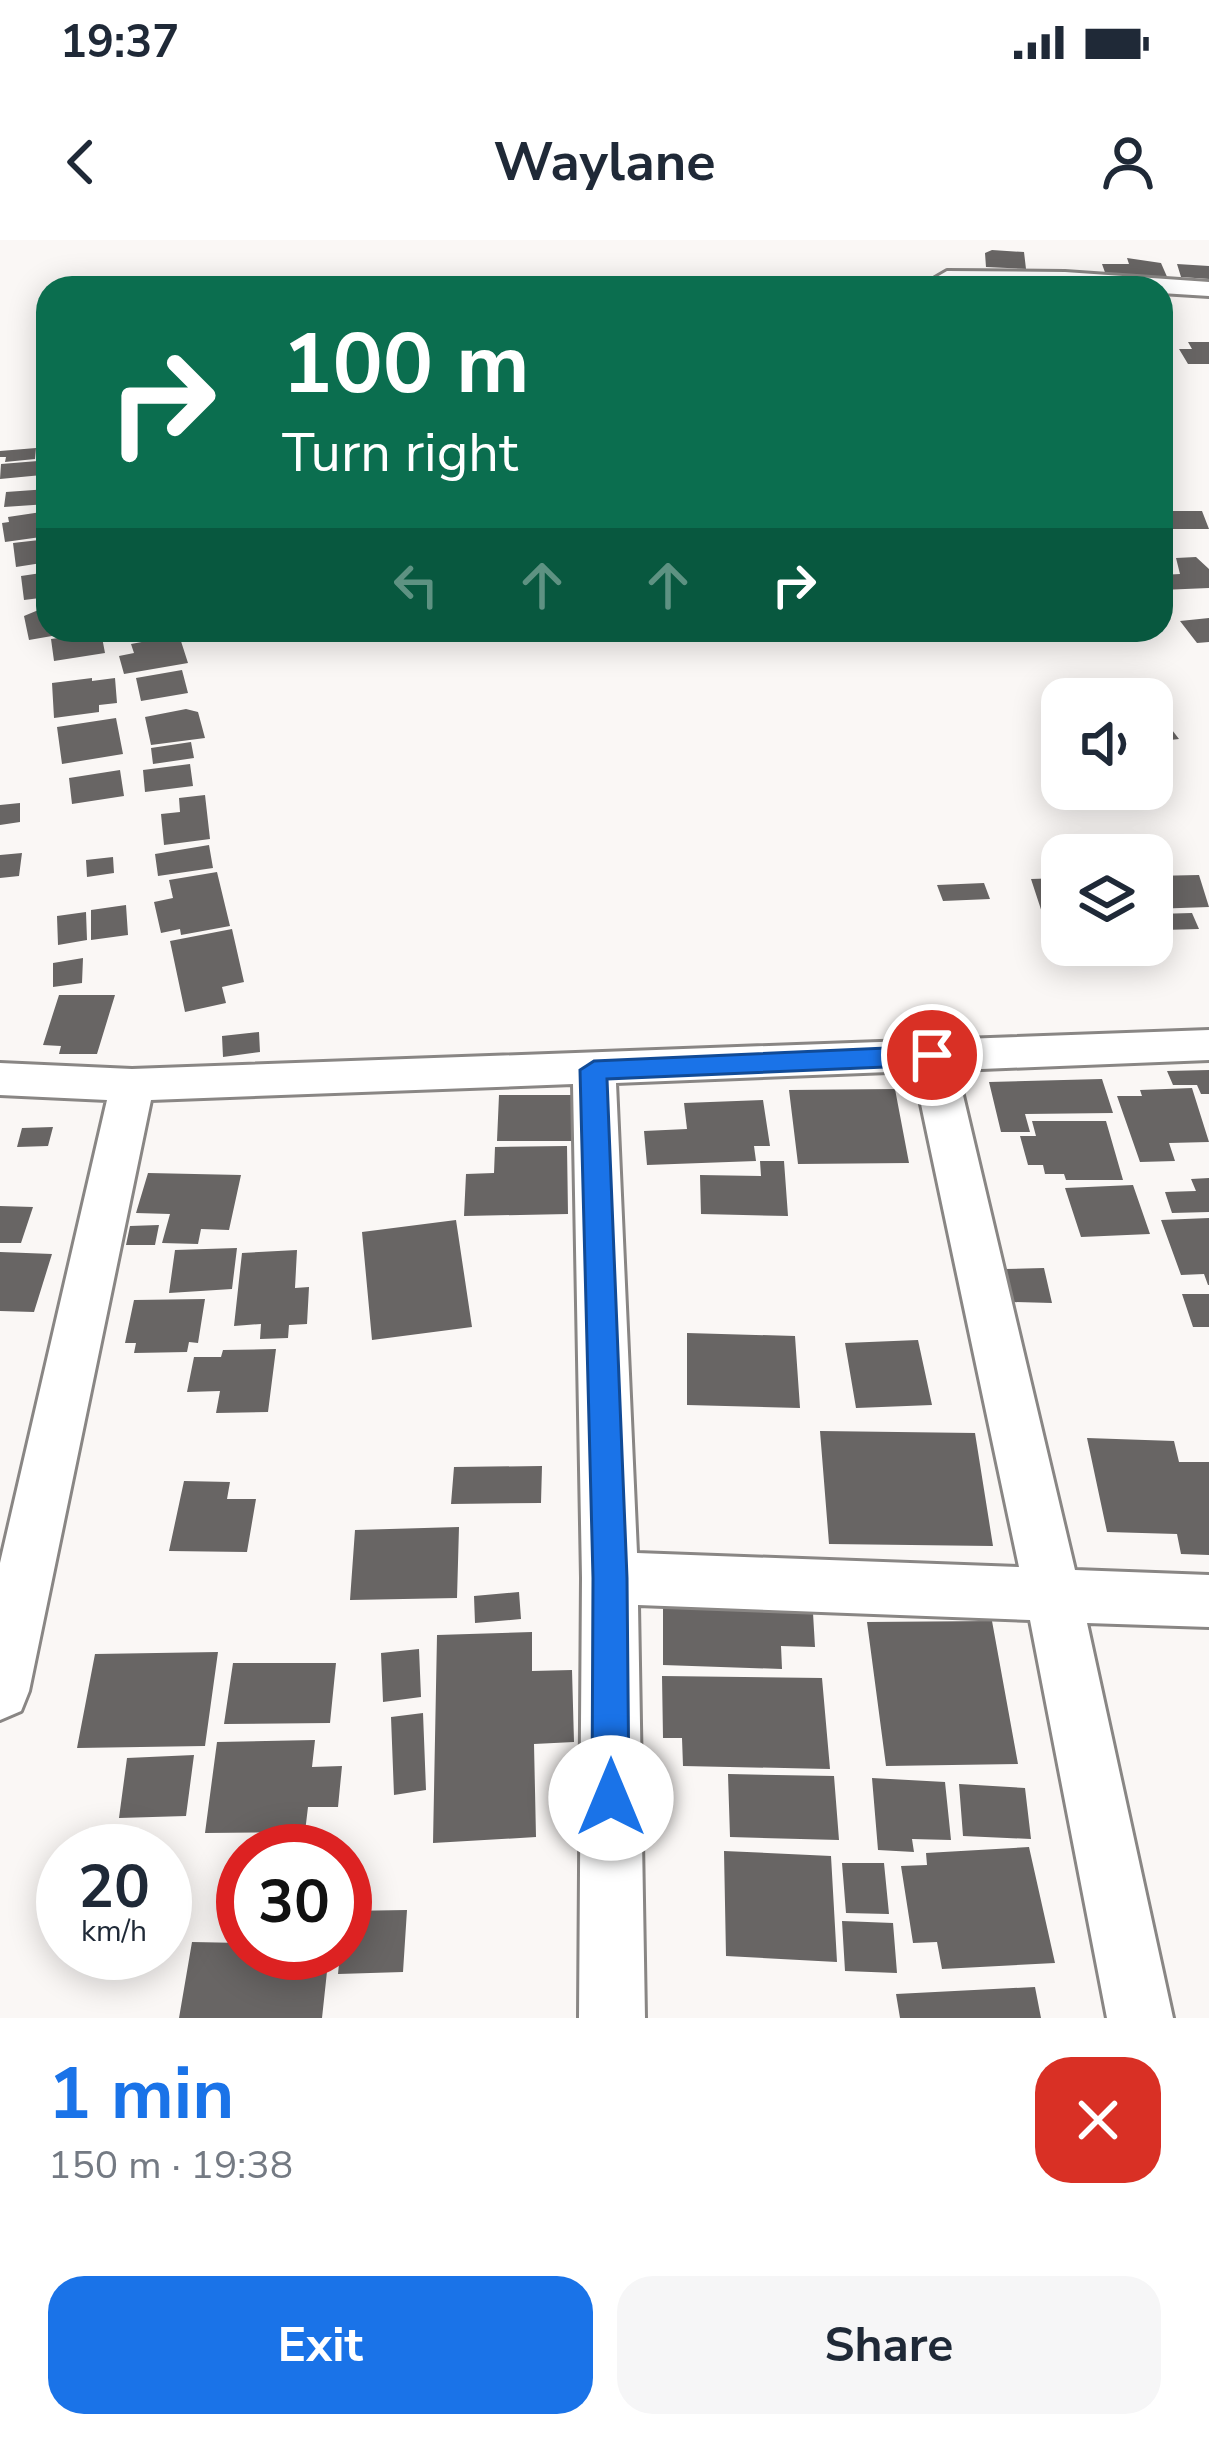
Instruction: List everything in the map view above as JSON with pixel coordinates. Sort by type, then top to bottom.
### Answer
[{"type":"street","points":[[1173,286],[1209,289]]},
{"type":"street","points":[[0,1079],[133,1084],[1209,1045]]},
{"type":"street","points":[[932,1055],[1053,1595],[1140,2018]]},
{"type":"street","points":[[594,1070],[610,1578],[612,2018]]},
{"type":"street","points":[[0,1690],[133,1084]]},
{"type":"street","points":[[610,1578],[1209,1601]]},
{"type":"building","points":[[1024,252],[1026,269],[986,267],[985,253]]},
{"type":"building","points":[[1127,258],[1161,263],[1167,276],[1106,276],[1102,264],[1129,264]]},
{"type":"building","points":[[1177,264],[1209,266],[1209,279],[1181,277]]},
{"type":"building","points":[[1188,342],[1209,342],[1209,364],[1188,364],[1179,349],[1192,349]]},
{"type":"building","points":[[36,448],[35,459],[5,462],[6,457],[0,457],[0,451]]},
{"type":"building","points":[[36,461],[36,476],[0,479],[1,464]]},
{"type":"building","points":[[36,490],[36,505],[4,507],[6,492]]},
{"type":"building","points":[[1173,511],[1202,511],[1209,529],[1173,529]]},
{"type":"building","points":[[36,513],[36,538],[5,542],[2,523],[9,522],[8,517]]},
{"type":"building","points":[[36,540],[36,564],[16,567],[13,543]]},
{"type":"building","points":[[1196,557],[1209,569],[1209,588],[1173,590],[1173,574],[1180,574],[1176,558]]},
{"type":"building","points":[[36,574],[36,598],[24,600],[21,576]]},
{"type":"building","points":[[36,611],[36,639],[29,640],[24,616]]},
{"type":"building","points":[[1209,618],[1209,642],[1197,643],[1180,621]]},
{"type":"building","points":[[51,642],[103,642],[105,653],[54,661]]},
{"type":"building","points":[[181,642],[188,663],[124,674],[119,656],[134,653],[131,644]]},
{"type":"building","points":[[182,670],[188,693],[141,701],[136,678]]},
{"type":"building","points":[[115,678],[117,703],[99,705],[99,712],[54,718],[52,683]]},
{"type":"building","points":[[186,709],[198,712],[205,738],[151,745],[145,717]]},
{"type":"building","points":[[116,718],[123,754],[62,764],[57,727]]},
{"type":"building","points":[[191,742],[194,758],[153,764],[151,748]]},
{"type":"building","points":[[190,764],[193,786],[145,792],[143,770]]},
{"type":"building","points":[[120,770],[124,796],[72,804],[69,778]]},
{"type":"building","points":[[205,795],[210,839],[164,845],[161,814],[180,812],[179,798]]},
{"type":"building","points":[[20,803],[20,822],[0,825],[0,805]]},
{"type":"building","points":[[209,845],[213,868],[158,876],[155,854]]},
{"type":"building","points":[[22,853],[19,876],[0,878],[0,855]]},
{"type":"building","points":[[113,857],[114,873],[87,877],[86,860]]},
{"type":"building","points":[[217,872],[230,926],[181,935],[180,929],[161,933],[154,902],[173,898],[169,880]]},
{"type":"building","points":[[1199,875],[1209,907],[1173,908],[1173,876]]},
{"type":"building","points":[[1031,879],[1041,879],[1041,910]]},
{"type":"building","points":[[984,883],[990,899],[943,901],[937,885]]},
{"type":"building","points":[[126,905],[128,935],[91,940],[91,910]]},
{"type":"building","points":[[86,912],[87,940],[58,945],[57,916]]},
{"type":"building","points":[[1192,913],[1199,929],[1173,930],[1173,914]]},
{"type":"building","points":[[232,929],[244,982],[222,987],[226,1003],[185,1012],[170,941]]},
{"type":"building","points":[[83,958],[82,983],[53,987],[53,963]]},
{"type":"building","points":[[59,995],[115,995],[97,1054],[59,1054],[61,1046],[43,1045]]},
{"type":"building","points":[[259,1032],[260,1052],[223,1057],[222,1036]]},
{"type":"building","points":[[1209,1070],[1209,1094],[1201,1094],[1197,1085],[1173,1085],[1167,1071]]},
{"type":"building","points":[[1102,1079],[1113,1113],[1025,1114],[1030,1132],[1001,1132],[989,1082]]},
{"type":"building","points":[[1192,1088],[1209,1142],[1169,1143],[1175,1161],[1140,1162],[1117,1096]]},
{"type":"building","points":[[895,1089],[909,1163],[798,1164],[789,1090]]},
{"type":"building","points":[[499,1095],[576,1095],[576,1141],[497,1141]]},
{"type":"building","points":[[763,1100],[770,1146],[754,1146],[756,1161],[647,1165],[644,1131],[687,1129],[684,1103]]},
{"type":"building","points":[[1032,1121],[1106,1121],[1123,1180],[1066,1180],[1064,1174],[1045,1174],[1043,1165],[1028,1165],[1020,1136],[1036,1136]]},
{"type":"building","points":[[53,1127],[48,1146],[17,1147],[22,1128]]},
{"type":"building","points":[[567,1146],[568,1214],[464,1216],[466,1174],[494,1173],[495,1147]]},
{"type":"building","points":[[760,1161],[784,1161],[788,1216],[701,1214],[700,1175],[761,1176]]},
{"type":"building","points":[[148,1173],[241,1175],[229,1230],[201,1229],[198,1244],[162,1243],[170,1214],[136,1213]]},
{"type":"building","points":[[1209,1178],[1209,1212],[1172,1213],[1165,1192],[1196,1191],[1191,1179]]},
{"type":"building","points":[[1133,1185],[1150,1234],[1081,1237],[1065,1188]]},
{"type":"building","points":[[0,1206],[33,1207],[21,1243],[0,1243]]},
{"type":"building","points":[[1209,1218],[1208,1285],[1204,1274],[1181,1275],[1161,1220]]},
{"type":"building","points":[[456,1220],[472,1327],[372,1340],[362,1232]]},
{"type":"building","points":[[159,1225],[155,1245],[126,1245],[130,1226]]},
{"type":"building","points":[[237,1248],[232,1289],[169,1293],[175,1250]]},
{"type":"building","points":[[297,1250],[295,1288],[309,1287],[307,1324],[289,1325],[288,1338],[260,1339],[261,1324],[234,1326],[242,1253]]},
{"type":"building","points":[[0,1252],[52,1254],[34,1312],[0,1311]]},
{"type":"building","points":[[1044,1268],[1052,1303],[1012,1302],[1005,1269]]},
{"type":"building","points":[[1182,1294],[1209,1294],[1209,1327],[1193,1327]]},
{"type":"building","points":[[205,1299],[198,1343],[189,1342],[187,1352],[134,1353],[136,1343],[125,1343],[134,1300]]},
{"type":"building","points":[[687,1333],[795,1336],[800,1408],[687,1405]]},
{"type":"building","points":[[918,1340],[932,1405],[856,1408],[845,1343]]},
{"type":"building","points":[[276,1349],[268,1412],[216,1413],[220,1391],[187,1392],[194,1357],[221,1357],[223,1350]]},
{"type":"building","points":[[820,1431],[975,1433],[993,1546],[829,1544]]},
{"type":"building","points":[[1087,1438],[1174,1441],[1179,1462],[1209,1462],[1209,1555],[1181,1554],[1177,1534],[1107,1532]]},
{"type":"building","points":[[542,1466],[541,1503],[451,1504],[454,1467]]},
{"type":"building","points":[[184,1481],[230,1482],[227,1499],[256,1499],[247,1552],[169,1551]]},
{"type":"building","points":[[459,1527],[457,1598],[350,1600],[355,1530]]},
{"type":"building","points":[[519,1592],[521,1619],[475,1623],[474,1596]]},
{"type":"building","points":[[663,1608],[813,1613],[815,1647],[781,1646],[782,1669],[663,1665]]},
{"type":"building","points":[[992,1621],[1018,1764],[886,1766],[867,1622]]},
{"type":"building","points":[[532,1632],[532,1671],[572,1670],[574,1742],[534,1744],[536,1837],[433,1843],[437,1635]]},
{"type":"building","points":[[419,1649],[421,1697],[383,1702],[381,1653]]},
{"type":"building","points":[[218,1652],[205,1746],[77,1748],[95,1654]]},
{"type":"building","points":[[233,1663],[336,1663],[330,1723],[224,1724]]},
{"type":"building","points":[[662,1676],[822,1678],[830,1769],[683,1766],[682,1738],[663,1738]]},
{"type":"building","points":[[423,1713],[426,1790],[394,1795],[391,1717]]},
{"type":"building","points":[[315,1740],[312,1767],[342,1766],[338,1807],[308,1807],[306,1824],[216,1824],[216,1833],[205,1833],[217,1742]]},
{"type":"building","points":[[194,1755],[186,1816],[119,1818],[127,1758]]},
{"type":"building","points":[[728,1774],[834,1776],[839,1840],[730,1837]]},
{"type":"building","points":[[872,1778],[945,1782],[951,1840],[912,1839],[914,1852],[878,1850]]},
{"type":"building","points":[[959,1784],[1025,1788],[1031,1839],[963,1836]]},
{"type":"building","points":[[1029,1847],[1055,1963],[942,1969],[937,1942],[913,1943],[901,1866],[927,1865],[926,1853]]},
{"type":"building","points":[[724,1851],[831,1856],[837,1962],[726,1956]]},
{"type":"building","points":[[842,1863],[884,1863],[889,1914],[846,1913]]},
{"type":"building","points":[[407,1910],[403,1972],[372,1973],[372,1911]]},
{"type":"building","points":[[842,1921],[893,1923],[897,1973],[845,1971]]},
{"type":"building","points":[[192,1942],[216,1942],[216,1980],[326,1980],[322,2018],[179,2018],[186,1980],[192,1980]]},
{"type":"building","points":[[1035,1987],[1041,2018],[900,2018],[896,1994]]},
{"type":"route","points":[[611,1798],[610,1578],[594,1070],[932,1055]]}]
